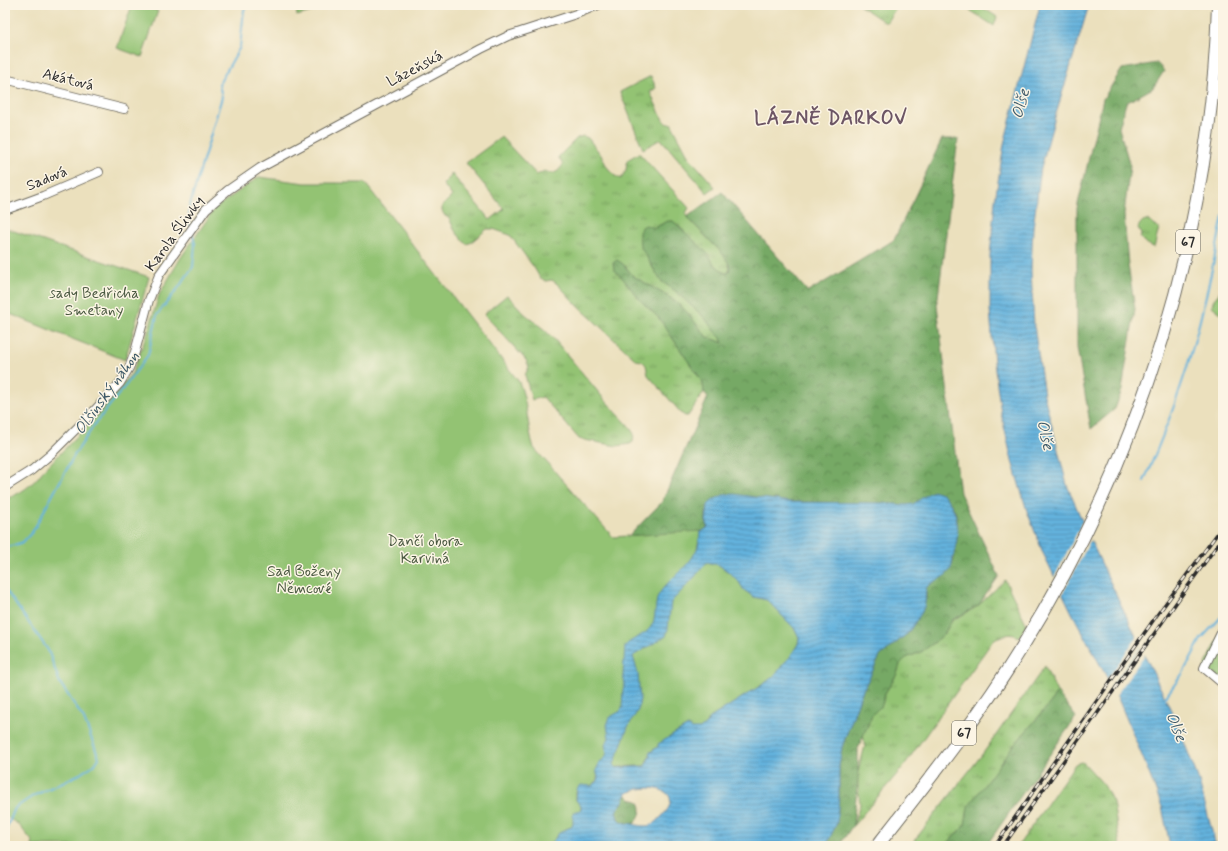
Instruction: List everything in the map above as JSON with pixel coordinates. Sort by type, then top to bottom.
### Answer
[{"type":"main road","name":"67","points":[[877,846],[956,744],[1022,648],[1089,526],[1115,469],[1139,410],[1156,361],[1190,234],[1208,126],[1215,58],[1218,5]]},
{"type":"street","name":"Lázeňská","points":[[253,173],[481,49],[508,36],[576,14],[598,5]]},
{"type":"street","name":"Akátová","points":[[5,79],[124,109]]},
{"type":"street","name":"Sadová","points":[[5,210],[44,196],[99,172]]},
{"type":"street","name":"Karola Śliwky","points":[[5,487],[32,470],[51,454],[120,383],[129,368],[135,352],[149,300],[159,275],[206,209],[228,190],[253,173]]},
{"type":"street","points":[[1223,629],[1204,668],[1223,684]]},
{"type":"green space","points":[[132,5],[140,5],[158,11],[142,57],[117,48]]},
{"type":"green space","points":[[296,5],[335,5],[297,16]]},
{"type":"green space","points":[[859,5],[898,5],[886,23]]},
{"type":"green space","points":[[962,5],[979,5],[997,17],[994,26]]},
{"type":"green space","points":[[1157,63],[1164,71],[1153,88],[1126,103],[1119,128],[1130,166],[1124,214],[1128,265],[1135,309],[1122,390],[1115,409],[1091,429],[1077,348],[1077,208],[1103,99],[1122,69]]},
{"type":"green space","points":[[651,76],[656,88],[650,92],[663,120],[667,124],[671,123],[689,157],[715,187],[707,193],[661,139],[643,149],[620,92]]},
{"type":"green space","points":[[583,136],[588,138],[601,155],[607,167],[615,176],[621,179],[626,170],[627,160],[639,153],[689,208],[686,216],[722,253],[729,264],[730,269],[728,273],[725,273],[714,264],[708,254],[673,221],[664,223],[654,228],[648,260],[661,281],[674,290],[705,318],[721,338],[723,343],[706,336],[693,320],[672,299],[633,276],[625,266],[614,269],[640,300],[659,318],[703,383],[704,392],[688,416],[682,414],[648,375],[646,365],[642,361],[636,360],[576,304],[555,282],[552,280],[546,281],[540,278],[510,235],[493,229],[487,229],[470,243],[466,244],[455,231],[449,218],[445,216],[442,211],[442,206],[452,196],[443,184],[451,176],[451,173],[490,220],[504,209],[466,163],[501,137],[537,175],[544,171],[552,174],[558,171],[563,165],[558,157],[577,138]]},
{"type":"green space","points":[[942,139],[958,139],[937,305],[960,493],[999,576],[978,606],[952,620],[944,634],[934,643],[921,652],[906,658],[900,664],[897,674],[885,693],[882,705],[872,715],[858,748],[858,780],[853,825],[839,846],[826,846],[837,822],[839,766],[842,747],[862,692],[880,656],[908,633],[922,612],[926,598],[926,588],[950,569],[954,559],[957,534],[957,519],[955,511],[943,494],[906,505],[882,503],[790,502],[728,494],[706,512],[706,522],[708,526],[704,531],[628,537],[662,502],[708,397],[704,392],[703,383],[659,318],[640,300],[614,269],[613,263],[617,260],[623,264],[633,276],[672,299],[686,311],[706,336],[723,343],[721,338],[705,318],[674,290],[661,281],[640,246],[639,232],[642,227],[646,225],[654,228],[668,221],[673,221],[708,254],[714,264],[725,273],[728,273],[730,269],[729,264],[722,253],[687,217],[722,192],[808,292],[894,240]]},
{"type":"green space","name":"Sad Boženy Němcové","points":[[259,177],[305,183],[365,183],[519,382],[524,398],[534,448],[613,537],[701,531],[696,553],[707,562],[719,565],[739,582],[744,590],[754,597],[767,600],[794,628],[799,638],[798,644],[790,657],[774,676],[710,718],[706,724],[698,730],[691,729],[688,726],[659,744],[658,747],[650,752],[650,756],[646,762],[647,764],[644,766],[597,770],[597,780],[595,783],[576,792],[576,800],[581,806],[581,809],[576,811],[573,815],[574,820],[572,825],[559,833],[549,846],[32,846],[33,842],[18,824],[5,816],[5,499],[21,492],[35,481],[88,425],[132,373],[148,332],[159,295],[180,259],[215,208]]},
{"type":"green space","points":[[1147,220],[1159,228],[1154,248],[1143,241],[1140,237],[1142,234],[1138,228],[1142,222]]},
{"type":"green space","name":"sady Bedřicha Smetany","points":[[5,228],[149,277],[125,360],[5,312]]},
{"type":"green space","points":[[1223,289],[1223,315],[1212,306],[1214,299]]},
{"type":"green space","points":[[507,295],[525,314],[554,339],[604,399],[629,426],[634,434],[633,442],[630,444],[617,446],[579,439],[543,397],[532,400],[525,375],[529,367],[526,360],[484,314]]},
{"type":"green space","points":[[1005,580],[1027,625],[1019,637],[1010,634],[994,639],[903,767],[853,826],[860,805],[857,775],[865,746],[863,734],[872,715],[882,705],[885,693],[897,674],[900,664],[906,658],[921,652],[944,634],[952,621],[978,606]]},
{"type":"green space","points":[[1223,629],[1223,684],[1204,668]]},
{"type":"green space","points":[[1045,666],[1057,692],[1051,702],[1010,750],[969,807],[965,825],[945,846],[910,846],[984,752]]},
{"type":"green space","points":[[1057,692],[1076,717],[986,846],[945,846],[965,825],[968,807],[1010,750],[1051,702]]},
{"type":"green space","points":[[1081,762],[1084,763],[1104,785],[1113,802],[1120,846],[1018,846],[1075,764]]},
{"type":"green space","points":[[626,794],[630,799],[638,801],[641,807],[638,819],[634,824],[620,820],[616,813]]},
{"type":"water","name":"Olše","points":[[1040,5],[1089,5],[1041,168],[1033,228],[1031,270],[1034,325],[1044,395],[1067,485],[1089,537],[1176,721],[1198,778],[1216,846],[1170,846],[1162,807],[1117,696],[1072,613],[1043,553],[1027,511],[1012,461],[1001,413],[994,363],[990,310],[990,255],[995,200],[1004,144]]},
{"type":"water","points":[[937,491],[945,496],[952,506],[957,520],[957,542],[952,567],[948,573],[926,588],[925,604],[922,612],[908,633],[880,656],[862,692],[842,747],[839,766],[837,823],[826,846],[549,846],[560,832],[571,827],[573,823],[573,812],[581,810],[581,806],[576,800],[577,789],[581,785],[592,786],[597,782],[598,777],[596,770],[606,756],[607,752],[605,745],[609,738],[607,725],[610,717],[622,709],[623,689],[625,685],[623,675],[625,646],[645,633],[652,625],[655,617],[658,596],[666,585],[688,563],[698,547],[700,533],[708,526],[706,521],[708,505],[713,500],[723,495],[734,494],[790,502],[882,503],[906,505],[913,504],[931,492]],"holes":[[[707,562],[719,565],[729,572],[739,582],[744,590],[754,597],[767,600],[794,628],[799,638],[798,644],[790,657],[774,676],[710,718],[700,729],[692,729],[688,726],[658,744],[658,747],[649,753],[650,756],[645,766],[615,768],[614,764],[628,727],[638,710],[640,699],[638,674],[633,656],[666,636],[671,602]],[[649,788],[663,791],[670,797],[669,806],[658,821],[649,826],[644,826],[625,823],[618,819],[616,811],[623,802],[627,793],[638,789]]]},
{"type":"pier","points":[[1084,519],[1092,537],[1062,595],[1054,578]]},
{"type":"pier","points":[[1138,636],[1142,644],[1110,688],[1106,681]]},
{"type":"pier","points":[[1142,645],[1146,653],[1115,697],[1110,689]]},
{"type":"waterway","name":"Olšinský náhon","points":[[190,226],[189,208],[222,97],[219,84],[240,47],[244,10],[247,5]]},
{"type":"waterway","points":[[1144,481],[1167,425],[1187,367],[1198,330],[1223,216]]},
{"type":"waterway","name":"Olšinský náhon","points":[[5,548],[23,542],[33,531],[75,454],[95,424],[148,355],[157,315],[193,267],[195,244],[192,232]]},
{"type":"waterway","name":"Olšinský náhon","points":[[5,589],[48,650],[60,683],[84,719],[99,758],[95,764],[80,774],[33,796],[15,808],[5,832]]},
{"type":"waterway","points":[[1164,699],[1183,673],[1201,639],[1223,615]]},
{"type":"railway","points":[[995,846],[1157,615],[1223,526]]},
{"type":"railway","points":[[1003,846],[1223,537]]},
{"type":"district","name":"LÁZNĚ DARKOV","points":[[831,118]]},
{"type":"park label","name":"Dančí obora Karviná","points":[[425,550]]}]
